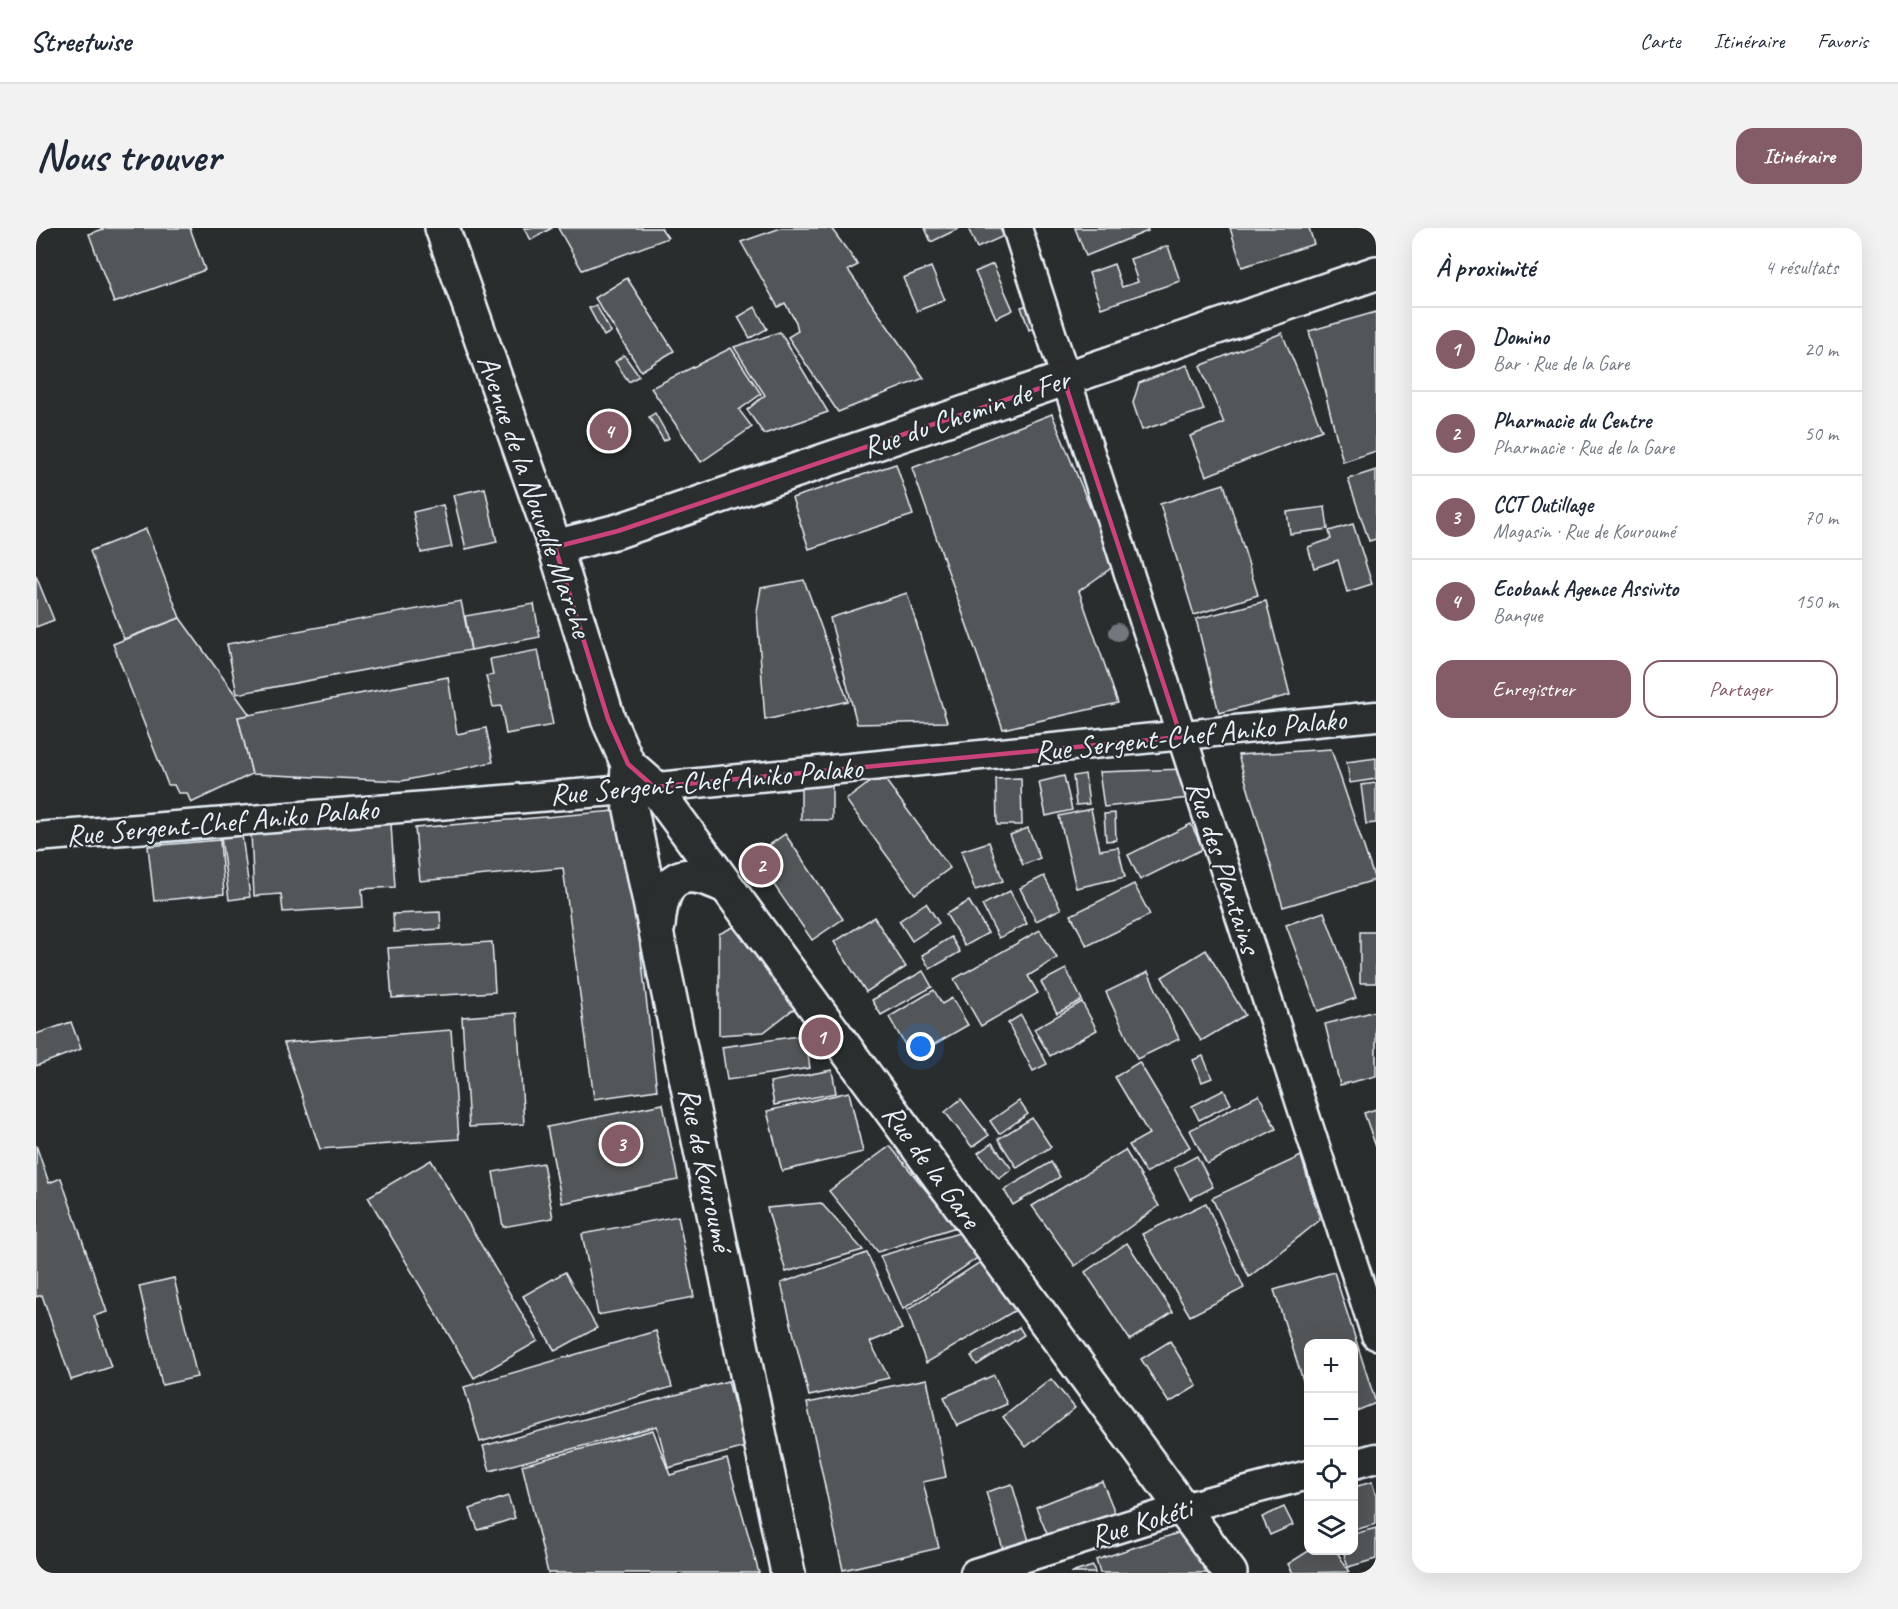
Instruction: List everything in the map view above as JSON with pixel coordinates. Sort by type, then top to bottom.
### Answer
[{"type":"street","name":"Avenue de la Nouvelle Marche","points":[[442,228],[555,547],[608,719],[636,780]]},
{"type":"street","name":"Rue des Plantains","points":[[1017,228],[1064,380],[1376,1335]]},
{"type":"street","name":"Rue du Chemin de Fer","points":[[555,547],[618,531],[1376,273]]},
{"type":"street","name":"Rue Sergent-Chef Aniko Palako","points":[[36,837],[636,780],[1181,737],[1376,716]]},
{"type":"street","name":"Rue de la Gare","points":[[636,780],[692,842],[727,887],[1230,1573]]},
{"type":"street","name":"Rue de Kouroumé","points":[[636,780],[657,933],[788,1573]]},
{"type":"street","points":[[657,933],[663,895],[679,879],[693,874],[703,875],[727,887]]},
{"type":"street","points":[[1358,1463],[1376,1458]]},
{"type":"street","name":"Rue Kokéti","points":[[975,1573],[1183,1508],[1304,1476]]},
{"type":"highlighted area","points":[[1064,380],[1181,737],[654,787],[628,764],[608,719],[555,547],[618,531]]},
{"type":"building","points":[[106,228],[190,228],[205,270],[114,303],[89,234]]},
{"type":"building","points":[[524,228],[552,228],[531,240]]},
{"type":"building","points":[[558,228],[661,228],[668,238],[582,270]]},
{"type":"building","points":[[781,228],[831,228],[858,265],[848,270],[924,378],[838,412],[788,337],[798,331],[796,322],[785,303],[778,307],[741,242]]},
{"type":"building","points":[[925,228],[960,228],[931,242]]},
{"type":"building","points":[[968,228],[1000,228],[1004,236],[977,248]]},
{"type":"building","points":[[1075,228],[1147,228],[1148,231],[1086,256]]},
{"type":"building","points":[[1230,228],[1309,228],[1314,244],[1242,267]]},
{"type":"building","points":[[1168,246],[1180,281],[1101,308],[1089,273],[1114,264],[1122,287],[1138,282],[1130,259]]},
{"type":"building","points":[[993,264],[1013,310],[996,318],[975,272]]},
{"type":"building","points":[[931,267],[945,300],[917,311],[903,278]]},
{"type":"building","points":[[627,278],[674,351],[641,371],[595,298]]},
{"type":"building","points":[[1032,304],[1039,326],[1029,330],[1021,307]]},
{"type":"building","points":[[596,305],[611,332],[604,336],[589,308]]},
{"type":"building","points":[[755,307],[767,329],[750,338],[738,317]]},
{"type":"building","points":[[1376,312],[1376,451],[1343,462],[1309,331]]},
{"type":"building","points":[[780,332],[828,412],[764,434],[747,410],[765,395],[734,347]]},
{"type":"building","points":[[1282,333],[1322,430],[1206,476],[1190,436],[1224,423],[1200,366]]},
{"type":"building","points":[[731,348],[761,394],[739,410],[752,427],[701,462],[651,388]]},
{"type":"building","points":[[624,355],[639,376],[629,382],[615,362]]},
{"type":"building","points":[[1187,365],[1204,410],[1142,430],[1133,403],[1139,383]]},
{"type":"building","points":[[655,413],[669,438],[664,441],[649,417]]},
{"type":"building","points":[[1052,414],[1114,566],[1079,591],[1118,703],[1003,729],[912,468]]},
{"type":"building","points":[[896,464],[913,515],[809,549],[792,498]]},
{"type":"building","points":[[1376,470],[1376,539],[1369,541],[1348,479]]},
{"type":"building","points":[[1224,484],[1258,595],[1194,615],[1160,504]]},
{"type":"building","points":[[485,488],[497,542],[466,549],[453,495]]},
{"type":"building","points":[[443,505],[452,547],[421,553],[413,512]]},
{"type":"building","points":[[1325,507],[1328,529],[1290,534],[1287,512]]},
{"type":"building","points":[[1353,524],[1372,584],[1347,592],[1338,560],[1314,568],[1308,547],[1331,539],[1329,531]]},
{"type":"building","points":[[146,529],[180,618],[124,639],[90,551]]},
{"type":"building","points":[[36,576],[54,620],[36,627]]},
{"type":"building","points":[[804,580],[848,701],[765,720],[757,612],[761,588]]},
{"type":"building","points":[[907,593],[947,722],[857,724],[830,618]]},
{"type":"building","points":[[461,601],[471,650],[237,694],[227,644]]},
{"type":"building","points":[[1266,601],[1290,695],[1219,713],[1196,619]]},
{"type":"building","points":[[534,604],[540,637],[471,650],[465,616]]},
{"type":"building","points":[[180,618],[250,715],[238,717],[252,774],[191,803],[187,793],[178,793],[174,785],[168,785],[113,644]]},
{"type":"building","points":[[538,650],[553,725],[506,734],[501,706],[493,707],[486,676],[493,675],[490,659]]},
{"type":"building","points":[[448,677],[457,734],[486,728],[493,762],[402,781],[252,774],[238,717]]},
{"type":"building","points":[[1331,749],[1375,880],[1283,907],[1238,755]]},
{"type":"building","points":[[1376,758],[1376,779],[1350,783],[1347,762]]},
{"type":"building","points":[[1185,769],[1190,798],[1104,807],[1099,772]]},
{"type":"building","points":[[881,774],[950,868],[915,894],[846,800]]},
{"type":"building","points":[[1085,774],[1089,804],[1076,805],[1073,776]]},
{"type":"building","points":[[1064,776],[1072,810],[1046,816],[1039,782]]},
{"type":"building","points":[[1021,778],[1022,825],[997,825],[996,779]]},
{"type":"building","points":[[801,783],[832,783],[832,820],[801,820]]},
{"type":"building","points":[[1376,783],[1376,823],[1366,824],[1361,785]]},
{"type":"building","points":[[1091,809],[1100,850],[1118,847],[1125,877],[1076,888],[1059,816]]},
{"type":"building","points":[[615,811],[625,820],[657,1090],[594,1099],[563,868],[420,881],[415,828]]},
{"type":"building","points":[[1115,813],[1116,840],[1106,841],[1104,814]]},
{"type":"building","points":[[391,824],[395,887],[362,889],[363,907],[283,912],[281,894],[254,896],[251,833]]},
{"type":"building","points":[[1191,824],[1203,849],[1140,880],[1128,855]]},
{"type":"building","points":[[1028,828],[1040,858],[1023,865],[1010,835]]},
{"type":"building","points":[[785,834],[843,919],[812,940],[754,856]]},
{"type":"building","points":[[242,835],[250,897],[229,900],[221,837]]},
{"type":"building","points":[[220,840],[224,894],[154,901],[148,846]]},
{"type":"building","points":[[989,842],[1003,881],[975,890],[961,851]]},
{"type":"building","points":[[1044,876],[1061,909],[1036,921],[1020,888]]},
{"type":"building","points":[[1134,884],[1150,915],[1087,946],[1071,915]]},
{"type":"building","points":[[1010,891],[1027,924],[999,938],[982,905]]},
{"type":"building","points":[[969,901],[988,933],[965,946],[946,914]]},
{"type":"building","points":[[926,903],[939,923],[912,941],[899,921]]},
{"type":"building","points":[[440,912],[441,929],[394,932],[393,914]]},
{"type":"building","points":[[1324,912],[1356,998],[1318,1011],[1286,925]]},
{"type":"building","points":[[874,917],[906,967],[866,992],[834,942]]},
{"type":"building","points":[[733,927],[796,1007],[764,1032],[719,1035],[719,934]]},
{"type":"building","points":[[1040,930],[1057,958],[1028,976],[1038,993],[981,1026],[954,979]]},
{"type":"building","points":[[1360,932],[1376,932],[1376,983],[1360,983]]},
{"type":"building","points":[[951,937],[960,952],[930,969],[922,955]]},
{"type":"building","points":[[492,942],[495,992],[392,998],[388,948]]},
{"type":"building","points":[[1206,950],[1245,1015],[1201,1041],[1162,977]]},
{"type":"building","points":[[1066,969],[1082,1000],[1057,1013],[1041,982]]},
{"type":"building","points":[[923,971],[932,987],[881,1015],[872,1000]]},
{"type":"building","points":[[1148,972],[1179,1039],[1137,1059],[1106,992]]},
{"type":"building","points":[[934,990],[942,1004],[952,998],[968,1025],[912,1057],[889,1017]]},
{"type":"building","points":[[1082,1002],[1097,1030],[1050,1056],[1034,1029]]},
{"type":"building","points":[[1376,1011],[1376,1076],[1340,1085],[1325,1024]]},
{"type":"building","points":[[517,1013],[524,1124],[469,1127],[462,1017]]},
{"type":"building","points":[[1021,1015],[1047,1064],[1033,1071],[1008,1023]]},
{"type":"building","points":[[71,1022],[81,1049],[36,1066],[36,1034]]},
{"type":"building","points":[[451,1030],[459,1139],[320,1149],[284,1043]]},
{"type":"building","points":[[805,1035],[810,1068],[727,1080],[722,1047]]},
{"type":"building","points":[[1203,1056],[1212,1078],[1202,1082],[1193,1060]]},
{"type":"building","points":[[1139,1062],[1190,1147],[1146,1173],[1129,1145],[1149,1134],[1115,1077]]},
{"type":"building","points":[[832,1070],[836,1093],[774,1105],[770,1082]]},
{"type":"building","points":[[1224,1090],[1231,1104],[1199,1120],[1192,1106]]},
{"type":"building","points":[[849,1092],[863,1152],[782,1171],[767,1111]]},
{"type":"building","points":[[1259,1095],[1276,1129],[1207,1164],[1190,1130]]},
{"type":"building","points":[[961,1099],[989,1135],[972,1147],[945,1112]]},
{"type":"building","points":[[1019,1101],[1028,1114],[999,1134],[990,1121]]},
{"type":"building","points":[[663,1104],[678,1180],[562,1203],[547,1127]]},
{"type":"building","points":[[1376,1109],[1376,1147],[1364,1113]]},
{"type":"building","points":[[1032,1118],[1051,1147],[1017,1168],[998,1139]]},
{"type":"building","points":[[992,1143],[1012,1169],[999,1179],[978,1153]]},
{"type":"building","points":[[36,1145],[49,1183],[61,1178],[107,1312],[94,1316],[111,1367],[71,1380],[42,1295],[36,1297]]},
{"type":"building","points":[[890,1146],[956,1227],[878,1252],[829,1191]]},
{"type":"building","points":[[1125,1150],[1159,1206],[1075,1266],[1032,1206]]},
{"type":"building","points":[[1197,1156],[1213,1187],[1190,1199],[1174,1168]]},
{"type":"building","points":[[1301,1156],[1320,1220],[1249,1277],[1212,1198]]},
{"type":"building","points":[[431,1160],[538,1341],[474,1378],[368,1197]]},
{"type":"building","points":[[1051,1162],[1060,1177],[1013,1205],[1004,1190]]},
{"type":"building","points":[[543,1163],[553,1218],[503,1227],[493,1172]]},
{"type":"building","points":[[821,1203],[863,1250],[786,1272],[767,1208]]},
{"type":"building","points":[[1206,1203],[1244,1288],[1190,1316],[1142,1234]]},
{"type":"building","points":[[678,1216],[694,1297],[598,1315],[582,1234]]},
{"type":"building","points":[[969,1230],[986,1252],[903,1309],[880,1256]]},
{"type":"building","points":[[1127,1243],[1173,1312],[1130,1340],[1085,1272]]},
{"type":"building","points":[[867,1253],[902,1329],[870,1342],[889,1378],[809,1396],[781,1283]]},
{"type":"building","points":[[988,1257],[1021,1307],[926,1363],[907,1310]]},
{"type":"building","points":[[565,1272],[597,1328],[555,1351],[523,1296]]},
{"type":"building","points":[[1334,1272],[1355,1339],[1304,1339],[1304,1384],[1274,1290]]},
{"type":"building","points":[[174,1278],[197,1377],[162,1385],[139,1286]]},
{"type":"building","points":[[1019,1327],[1024,1335],[977,1365],[971,1356]]},
{"type":"building","points":[[656,1331],[672,1387],[480,1442],[464,1387]]},
{"type":"building","points":[[1170,1341],[1197,1386],[1169,1403],[1141,1359]]},
{"type":"building","points":[[1358,1347],[1376,1403],[1358,1410]]},
{"type":"building","points":[[994,1375],[1007,1404],[957,1426],[944,1397]]},
{"type":"building","points":[[927,1379],[946,1477],[923,1482],[939,1548],[843,1570],[807,1403]]},
{"type":"building","points":[[1051,1379],[1075,1408],[1026,1447],[1003,1417]]},
{"type":"building","points":[[728,1381],[746,1447],[668,1468],[657,1426],[490,1471],[483,1446]]},
{"type":"building","points":[[653,1430],[670,1475],[727,1459],[759,1573],[548,1573],[522,1465]]},
{"type":"building","points":[[1102,1481],[1116,1515],[1050,1541],[1036,1507]]},
{"type":"building","points":[[1372,1482],[1376,1496],[1376,1524],[1358,1529],[1358,1501],[1358,1486]]},
{"type":"building","points":[[1012,1484],[1029,1541],[1003,1549],[986,1492]]},
{"type":"building","points":[[508,1496],[515,1518],[478,1530],[470,1509]]},
{"type":"building","points":[[1284,1507],[1293,1525],[1270,1535],[1262,1517]]},
{"type":"building","points":[[1376,1528],[1376,1559],[1348,1567],[1344,1555],[1358,1555],[1358,1533]]},
{"type":"building","points":[[1190,1529],[1219,1573],[1100,1573],[1096,1560]]},
{"type":"building","points":[[1304,1554],[1339,1555],[1349,1572],[1293,1573],[1288,1564]]},
{"type":"building","points":[[1093,1566],[1095,1573],[1071,1573]]},
{"type":"place","name":"Ecobank Agence Assivito","points":[[609,431]]},
{"type":"place","name":"Pharmacie du Centre","points":[[761,865]]},
{"type":"place","name":"Domino","points":[[821,1037]]},
{"type":"place","name":"CCT Outillage","points":[[621,1144]]}]
